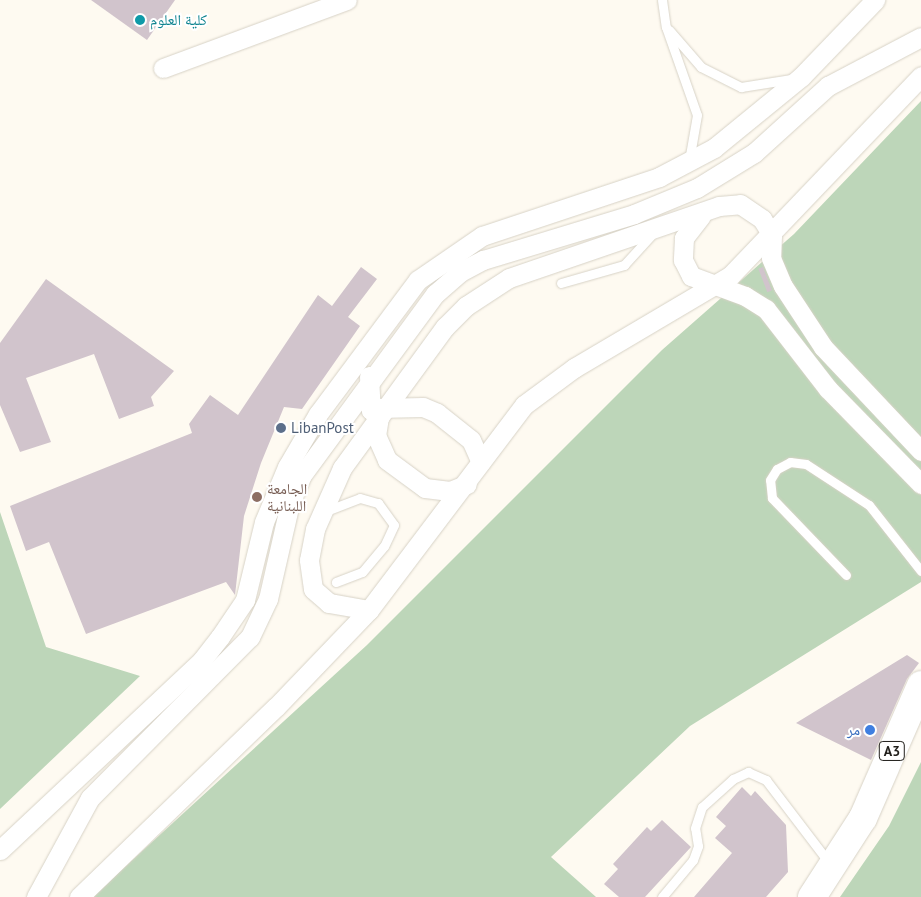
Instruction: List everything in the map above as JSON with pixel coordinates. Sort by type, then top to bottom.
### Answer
[{"type":"highway","name":"A3","points":[[812,897],[833,869],[863,818],[921,685]]},
{"type":"street","points":[[163,68],[347,0]]},
{"type":"street","points":[[0,850],[202,660],[220,637],[245,600],[275,490],[312,423],[367,345],[418,280],[460,247],[511,223],[659,176],[689,162],[734,135],[802,78],[874,0]]},
{"type":"street","points":[[36,897],[90,798],[250,637],[268,599],[293,496],[346,413],[416,315],[460,272],[513,248],[634,214],[697,188],[754,152],[828,86],[921,37]]},
{"type":"street","points":[[79,897],[276,707],[369,610],[467,484],[512,418],[548,384],[713,288],[772,235],[921,76]]},
{"type":"street","points":[[369,610],[329,603],[313,589],[309,560],[319,517],[342,468],[379,411],[446,328],[487,290],[534,268],[656,231],[702,213],[740,204],[762,219],[772,235],[771,258],[776,272],[823,347],[921,451]]},
{"type":"street","points":[[702,213],[684,238],[683,260],[691,276],[713,288],[732,290],[766,309],[828,388],[921,484]]},
{"type":"street","points":[[367,345],[369,380],[379,411],[376,435],[388,460],[400,473],[439,491],[467,484]]},
{"type":"street","points":[[312,423],[346,413],[423,407],[445,418],[471,440],[481,462]]},
{"type":"lane","points":[[662,0],[666,27],[697,115],[689,162]]},
{"type":"lane","points":[[666,27],[701,67],[741,87],[802,78]]},
{"type":"lane","points":[[560,282],[624,265],[656,231]]},
{"type":"lane","points":[[846,575],[772,498],[770,480],[777,469],[790,462],[806,464],[869,505],[921,571]]},
{"type":"lane","points":[[319,517],[334,505],[360,498],[378,503],[392,516],[392,533],[373,561],[352,579],[336,582]]},
{"type":"lane","points":[[662,897],[693,860],[698,846],[695,828],[702,807],[733,779],[748,772],[766,780],[833,869]]},
{"type":"green space","points":[[921,101],[921,582],[690,726],[551,857],[596,897],[92,897],[367,645],[662,350],[794,234]]},
{"type":"green space","points":[[0,512],[46,647],[140,676],[0,809]]},
{"type":"green space","points":[[921,762],[921,897],[840,897],[889,826]]},
{"type":"building","name":"كلية العلوم","points":[[91,0],[175,0],[147,40]]},
{"type":"building","points":[[361,267],[377,279],[348,317],[360,326],[302,409],[284,407],[261,463],[244,516],[235,595],[226,582],[86,634],[49,542],[26,551],[10,506],[192,433],[189,424],[210,395],[238,415],[318,295],[332,306]]},
{"type":"building","points":[[763,267],[772,290],[767,292],[758,269]]},
{"type":"building","points":[[46,279],[174,371],[151,397],[154,406],[119,419],[94,354],[26,378],[51,442],[20,452],[0,405],[0,343]]},
{"type":"building","points":[[907,655],[919,663],[907,679],[871,760],[796,723]]},
{"type":"building","points":[[742,787],[751,796],[755,791],[786,825],[788,872],[766,897],[694,897],[732,853],[715,838],[726,826],[716,817]]},
{"type":"building","points":[[662,820],[691,847],[645,897],[619,897],[604,884],[618,869],[613,864],[647,827],[651,831]]},
{"type":"place","name":"كلية العلوم","points":[[140,20]]},
{"type":"place","name":"LibanPost","points":[[281,428]]},
{"type":"place","name":"الجامعة اللبنانية","points":[[257,497]]},
{"type":"place","name":"مر","points":[[870,730]]}]
